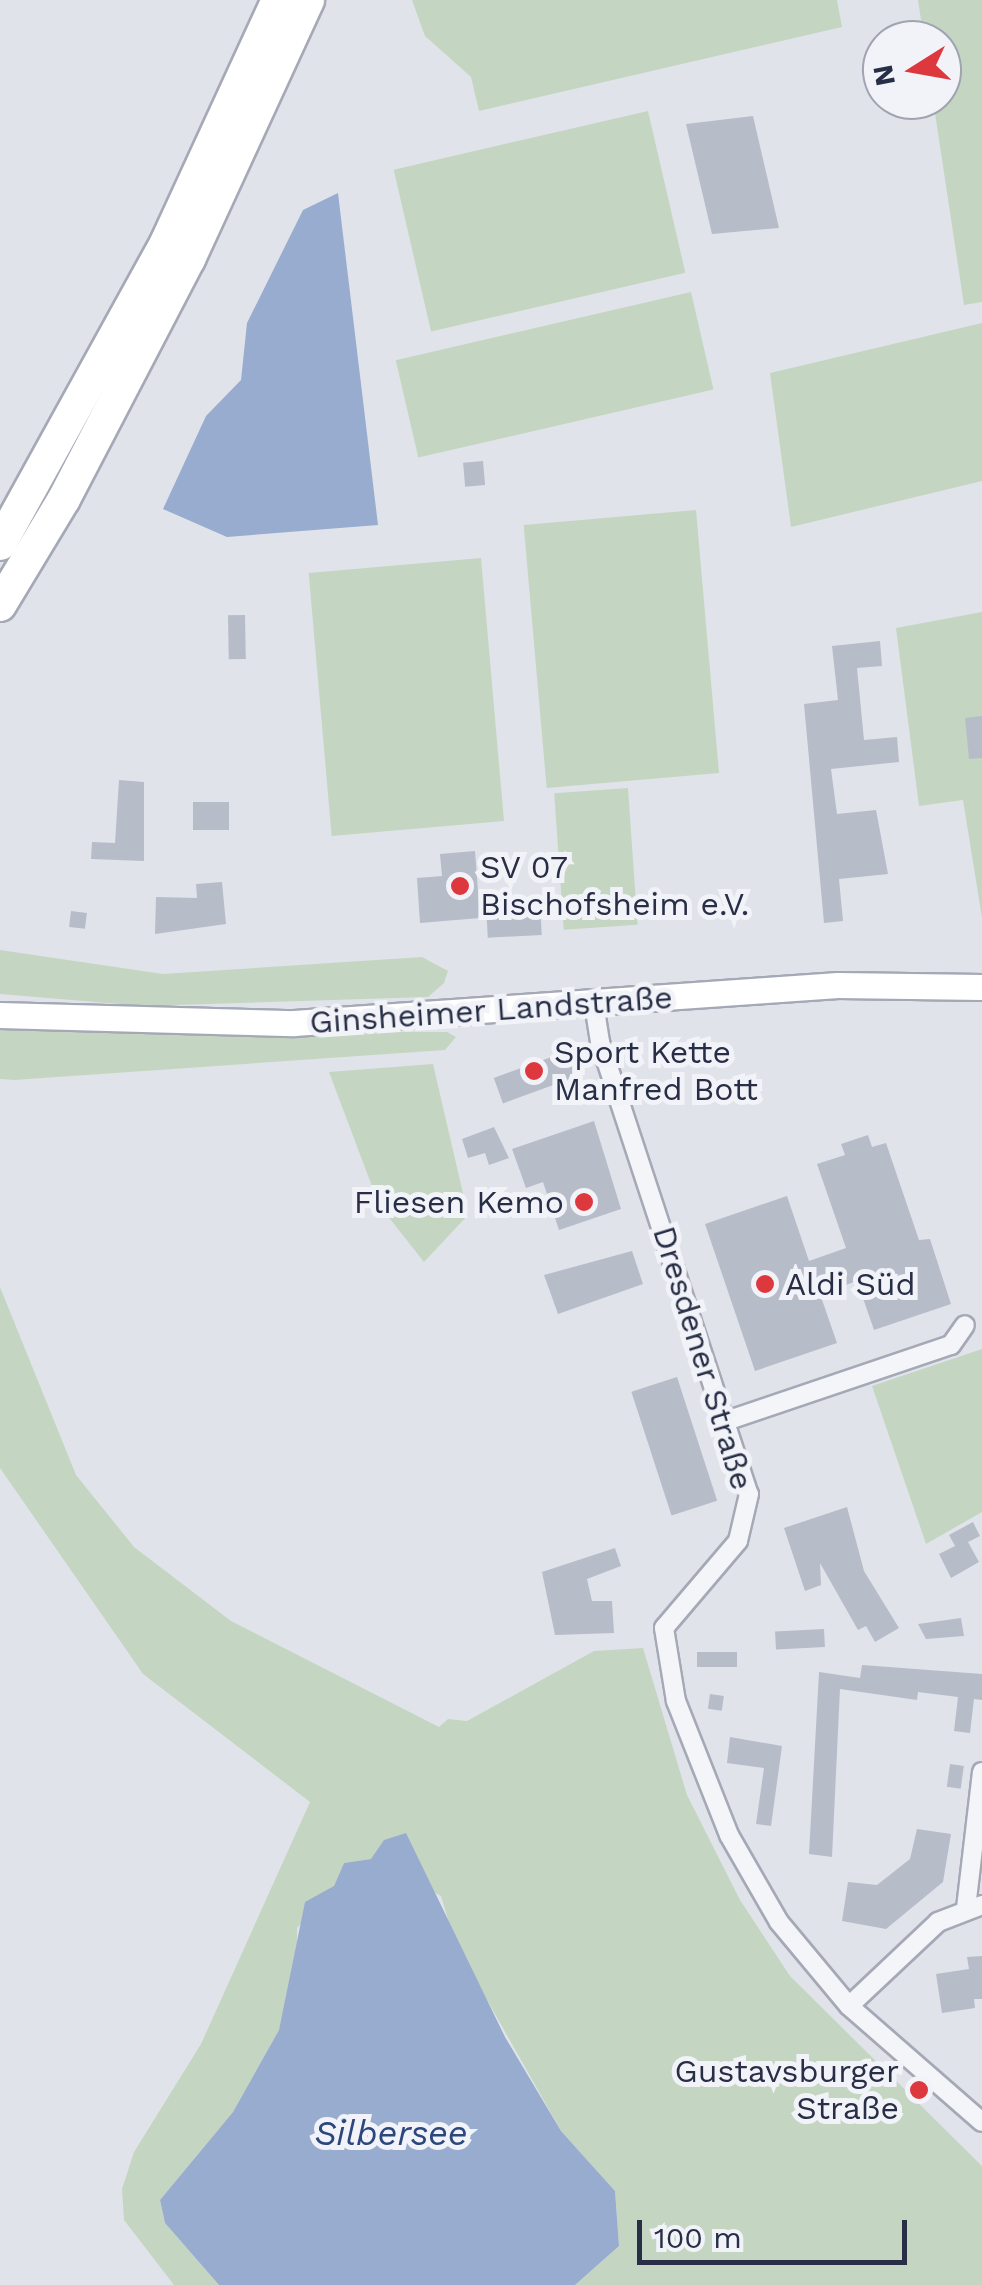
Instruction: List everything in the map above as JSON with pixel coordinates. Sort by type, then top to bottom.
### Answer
[{"type":"highway","points":[[0,544],[167,240],[278,0]]},
{"type":"highway","points":[[0,605],[64,499],[190,259],[308,0]]},
{"type":"main road","name":"Ginsheimer Landstraße","points":[[0,1015],[294,1023],[838,985],[982,987]]},
{"type":"street","name":"Dresdener Straße","points":[[594,1004],[604,1053],[729,1420],[749,1494],[745,1525],[669,1619],[665,1662],[697,1758],[753,1879],[779,1922],[849,2006],[982,2122]]},
{"type":"street","points":[[729,1420],[950,1345],[965,1326]]},
{"type":"street","points":[[849,2006],[938,1922],[974,1906],[982,1772]]},
{"type":"green space","points":[[412,0],[837,0],[842,27],[479,111],[471,77],[425,36]]},
{"type":"green space","points":[[918,0],[982,0],[982,302],[964,305],[936,120],[962,120],[962,20],[921,20]]},
{"type":"green space","points":[[648,111],[685,273],[431,331],[394,170]]},
{"type":"green space","points":[[691,292],[713,389],[418,458],[396,360]]},
{"type":"green space","points":[[982,323],[982,481],[791,527],[770,373]]},
{"type":"green space","points":[[696,510],[719,773],[547,788],[524,525]]},
{"type":"green space","points":[[481,558],[504,821],[332,836],[309,573]]},
{"type":"green space","points":[[982,612],[982,918],[963,800],[919,806],[896,628]]},
{"type":"green space","points":[[628,788],[638,925],[564,930],[554,793]]},
{"type":"green space","points":[[0,950],[163,974],[422,957],[448,971],[444,983],[428,997],[143,1006],[0,994]]},
{"type":"green space","points":[[0,1030],[447,1032],[456,1037],[445,1050],[14,1080],[0,1079]]},
{"type":"green space","points":[[433,1064],[468,1215],[424,1262],[379,1205],[329,1072]]},
{"type":"green space","points":[[0,1287],[76,1475],[134,1547],[231,1621],[439,1727],[448,1719],[467,1721],[594,1651],[643,1648],[687,1795],[740,1900],[790,1976],[982,2166],[982,2285],[575,2285],[619,2246],[615,2191],[561,2131],[455,1943],[441,1896],[371,1859],[344,1863],[334,1886],[297,1928],[297,1963],[279,2030],[233,2112],[160,2200],[165,2223],[219,2285],[174,2285],[124,2220],[122,2189],[134,2152],[201,2044],[310,1802],[143,1674],[0,1468]]},
{"type":"green space","points":[[982,1349],[982,1512],[926,1544],[872,1386]]},
{"type":"water","points":[[338,193],[378,525],[227,537],[163,509],[206,416],[241,380],[247,323],[303,210]]},
{"type":"water","name":"Silbersee","points":[[406,1833],[505,2037],[561,2131],[615,2191],[619,2246],[575,2285],[219,2285],[165,2223],[160,2200],[233,2112],[279,2030],[305,1902],[334,1886],[344,1863],[371,1859],[384,1840]]},
{"type":"building","points":[[753,116],[779,228],[712,234],[686,124]]},
{"type":"building","points":[[483,461],[485,485],[465,487],[463,463]]},
{"type":"building","points":[[228,615],[245,615],[246,659],[229,659]]},
{"type":"building","points":[[880,641],[882,666],[857,668],[864,740],[897,737],[899,762],[831,769],[837,814],[876,810],[888,874],[839,879],[843,921],[824,923],[804,704],[838,700],[832,646]]},
{"type":"building","points":[[982,716],[982,758],[969,759],[965,718]]},
{"type":"building","points":[[119,780],[144,782],[144,861],[91,859],[92,842],[115,843]]},
{"type":"building","points":[[193,802],[229,802],[229,830],[193,830]]},
{"type":"building","name":"SV 07 Bischofsheim e.V.","points":[[475,851],[480,918],[420,923],[417,878],[442,876],[440,854]]},
{"type":"building","points":[[222,882],[226,924],[155,934],[156,897],[197,898],[196,884]]},
{"type":"building","name":"SV 07 Bischofsheim e.V.","points":[[540,902],[542,935],[488,938],[486,905]]},
{"type":"building","points":[[71,911],[87,913],[85,929],[69,927]]},
{"type":"building","points":[[568,1051],[577,1076],[503,1103],[494,1078]]},
{"type":"building","points":[[594,1121],[621,1209],[559,1230],[543,1182],[526,1188],[512,1149]]},
{"type":"building","points":[[494,1127],[509,1158],[489,1165],[485,1153],[468,1158],[462,1139]]},
{"type":"building","points":[[868,1135],[872,1147],[886,1143],[919,1240],[930,1239],[951,1304],[874,1330],[857,1281],[820,1294],[837,1343],[755,1371],[705,1224],[787,1196],[809,1261],[846,1248],[817,1164],[845,1155],[841,1144]]},
{"type":"building","points":[[632,1251],[643,1284],[558,1314],[544,1275]]},
{"type":"building","points":[[677,1377],[717,1501],[672,1515],[631,1392]]},
{"type":"building","points":[[847,1507],[864,1571],[899,1628],[875,1642],[866,1626],[858,1630],[820,1563],[821,1585],[805,1591],[784,1528]]},
{"type":"building","points":[[973,1522],[980,1536],[968,1542],[979,1562],[951,1578],[939,1554],[955,1546],[949,1535]]},
{"type":"building","points":[[615,1548],[621,1566],[587,1579],[592,1601],[612,1601],[614,1633],[555,1635],[542,1572]]},
{"type":"building","points":[[961,1618],[964,1636],[926,1639],[918,1624]]},
{"type":"building","points":[[824,1629],[825,1647],[776,1650],[775,1632]]},
{"type":"building","points":[[697,1652],[737,1652],[737,1667],[697,1667]]},
{"type":"building","points":[[862,1665],[982,1674],[982,1700],[974,1699],[970,1733],[954,1731],[958,1697],[918,1692],[917,1700],[840,1689],[832,1857],[809,1854],[819,1672],[860,1678]]},
{"type":"building","points":[[710,1694],[724,1696],[722,1711],[708,1709]]},
{"type":"building","points":[[730,1737],[782,1746],[771,1826],[756,1824],[764,1768],[727,1763]]},
{"type":"building","points":[[950,1764],[964,1766],[961,1789],[947,1787]]},
{"type":"building","points":[[917,1829],[951,1834],[943,1882],[886,1929],[842,1921],[848,1882],[877,1885],[910,1859]]},
{"type":"building","points":[[982,1956],[982,1999],[974,1999],[975,2008],[942,2013],[936,1974],[969,1969],[967,1957]]},
{"type":"place","name":"SV 07 Bischofsheim e.V.","points":[[460,886]]},
{"type":"place","name":"Sport Kette Manfred Bott","points":[[534,1071]]},
{"type":"place","name":"Fliesen Kemo","points":[[584,1202]]},
{"type":"place","name":"Aldi Süd","points":[[765,1284]]},
{"type":"place","name":"Gustavsburger Straße","points":[[919,2090]]}]
